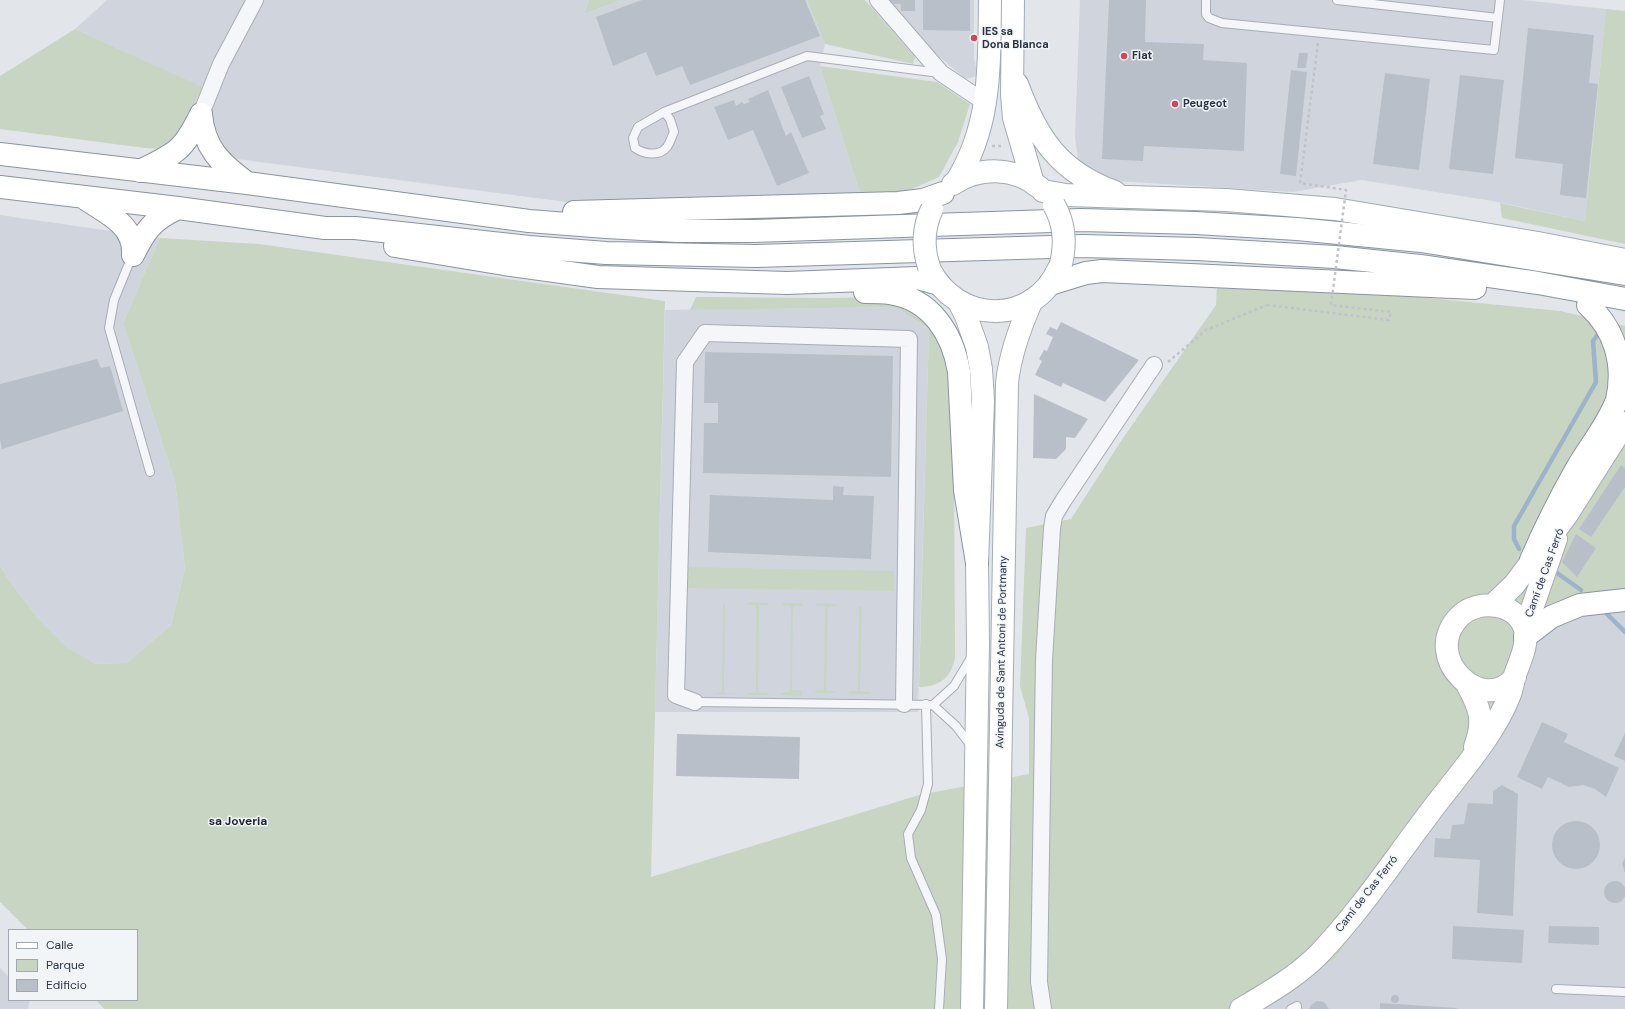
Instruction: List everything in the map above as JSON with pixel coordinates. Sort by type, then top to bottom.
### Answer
[{"type":"main road","points":[[972,1009],[977,754],[977,563],[983,400],[981,369],[977,347],[966,316],[959,302],[934,276],[926,257],[924,238],[925,227],[944,195],[965,168],[976,142],[986,103],[989,79],[990,0]]},
{"type":"main road","points":[[959,302],[980,310],[991,311],[1012,309],[1032,300],[1050,284],[1061,264],[1065,242],[1061,220],[1043,193],[1014,118],[1012,70],[1013,0]]},
{"type":"main road","points":[[1012,70],[1032,118],[1042,138],[1051,151],[1062,162],[1094,184],[1127,196]]},
{"type":"main road","points":[[140,171],[178,151],[191,134],[201,114]]},
{"type":"main road","points":[[201,114],[203,130],[208,143],[217,158],[247,184]]},
{"type":"main road","points":[[0,154],[247,184],[530,221],[678,231],[747,231],[1081,220],[1196,223],[1297,229],[1422,241],[1549,260],[1625,274]]},
{"type":"main road","points":[[530,221],[571,212],[898,203],[923,200],[944,195],[977,173],[1000,171],[1012,173],[1043,193],[1226,200],[1335,209],[1530,242],[1625,260]]},
{"type":"main road","points":[[0,187],[178,208],[325,228],[355,228],[528,247],[606,253],[679,256],[837,254],[1083,246],[1205,249],[1335,258],[1420,266],[1538,283],[1625,300]]},
{"type":"main road","points":[[83,198],[114,217],[124,226],[131,238],[133,256]]},
{"type":"main road","points":[[133,256],[144,233],[154,222],[178,208]]},
{"type":"main road","points":[[325,228],[354,238],[504,264],[598,277],[787,283],[934,276]]},
{"type":"main road","points":[[1050,284],[1086,273],[1102,271],[1469,287],[1499,289],[1625,312]]},
{"type":"main road","points":[[598,277],[615,283],[703,291],[802,294],[891,293],[909,298],[926,308],[941,322],[951,339],[957,355],[960,372],[965,490],[977,563]]},
{"type":"main road","name":"Avinguda de Sant Antoni de Portmany","points":[[996,1009],[1007,383],[1010,363],[1017,336],[1032,300]]},
{"type":"main road","points":[[1531,560],[1555,507],[1607,419],[1616,400],[1621,384],[1619,354],[1614,338],[1608,326],[1588,305]]},
{"type":"main road","name":"Camí de Cas Ferró","points":[[1493,605],[1514,585],[1531,560],[1566,516],[1625,423]]},
{"type":"main road","name":"Camí de Cas Ferró","points":[[1525,633],[1544,570],[1566,516]]},
{"type":"main road","points":[[1525,633],[1551,617],[1580,605],[1625,600]]},
{"type":"main road","points":[[1483,604],[1493,605],[1512,613],[1519,619],[1525,633],[1523,652],[1515,677],[1507,684],[1493,689],[1476,687],[1468,684],[1457,675],[1450,664],[1447,650],[1449,633],[1453,625],[1465,612],[1483,604]]},
{"type":"main road","name":"Camí de Cas Ferró","points":[[1241,1009],[1279,986],[1320,953],[1357,909],[1491,732],[1510,694],[1515,677]]},
{"type":"main road","name":"Camí de Cas Ferró","points":[[1468,684],[1481,713],[1481,727],[1472,757]]},
{"type":"street","points":[[201,114],[218,70],[255,0]]},
{"type":"street","points":[[878,0],[941,73],[986,103]]},
{"type":"street","points":[[695,702],[676,695],[676,688],[685,362],[705,333],[909,339],[904,704]]},
{"type":"street","points":[[1043,1009],[1039,982],[1044,660],[1054,516],[1154,365]]},
{"type":"lane","points":[[1206,0],[1206,14],[1209,18],[1215,21],[1494,50],[1500,0]]},
{"type":"lane","points":[[1337,0],[1498,18]]},
{"type":"lane","points":[[664,112],[670,119],[674,132],[667,147],[654,154],[642,153],[635,148],[633,138],[638,127],[664,112],[808,56],[941,73]]},
{"type":"lane","points":[[133,256],[114,300],[109,328],[150,472]]},
{"type":"lane","points":[[695,702],[929,704],[954,686],[978,643]]},
{"type":"lane","points":[[929,704],[956,726],[977,754]]},
{"type":"lane","points":[[929,704],[928,784],[920,810],[908,834],[911,858],[936,915],[942,959],[939,1009]]},
{"type":"lane","points":[[1556,989],[1625,992]]},
{"type":"lane","points":[[1291,1009],[1297,1006],[1298,1009]]},
{"type":"path","points":[[1154,365],[1168,362],[1206,330],[1266,305],[1390,320],[1391,312],[1332,305],[1346,190],[1300,183],[1320,32]]},
{"type":"shaded area","points":[[107,0],[589,0],[584,14],[622,0],[807,0],[825,44],[820,66],[861,197],[582,204],[237,159],[214,141],[202,87],[75,29]]},
{"type":"shaded area","points":[[888,0],[974,0],[974,59],[978,76],[965,79],[919,39]]},
{"type":"shaded area","points":[[1080,0],[1523,0],[1606,9],[1585,221],[1498,202],[1362,180],[1293,192],[1116,181],[1092,171],[1078,159],[1075,138]]},
{"type":"shaded area","points":[[0,215],[160,238],[123,323],[175,482],[185,568],[171,625],[127,663],[96,664],[66,648],[37,617],[8,579],[0,565]]},
{"type":"shaded area","points":[[895,307],[929,329],[918,712],[655,712],[665,310]]},
{"type":"shaded area","points":[[1625,606],[1625,1009],[1264,1009],[1335,959],[1509,722],[1530,657],[1545,632],[1562,618]]},
{"type":"shaded area","points":[[0,968],[8,976],[8,1001],[30,1001],[28,1009],[0,1009]]},
{"type":"green space","points":[[589,0],[622,0],[584,14]]},
{"type":"green space","points":[[807,0],[865,0],[915,57],[913,64],[825,44]]},
{"type":"green space","points":[[1606,9],[1625,11],[1625,244],[1502,218],[1500,203],[1585,221]]},
{"type":"green space","points":[[75,29],[203,87],[175,143],[161,149],[145,148],[0,129],[0,76]]},
{"type":"green space","points":[[820,66],[937,82],[970,104],[958,142],[939,177],[898,195],[861,197]]},
{"type":"green space","points":[[160,238],[259,244],[665,301],[651,877],[919,795],[1029,774],[1029,718],[1020,686],[1026,528],[1071,519],[1123,438],[1216,305],[1217,283],[1419,297],[1560,311],[1625,326],[1625,606],[1562,618],[1545,632],[1530,657],[1509,722],[1335,959],[1264,1009],[104,1009],[97,1001],[138,1001],[138,929],[27,929],[0,902],[0,565],[8,579],[37,617],[66,647],[96,664],[127,663],[171,625],[185,568],[175,482],[123,323]]},
{"type":"green space","points":[[696,297],[884,297],[903,301],[946,342],[954,447],[955,658],[950,671],[943,680],[926,687],[919,687],[929,329],[895,307],[690,310]]},
{"type":"green space","points":[[686,567],[894,571],[894,591],[686,588]]},
{"type":"green space","points":[[749,602],[768,603],[769,605],[759,605],[758,693],[768,693],[767,695],[748,695],[747,693],[756,693],[756,605],[747,605]]},
{"type":"green space","points":[[783,603],[802,603],[803,606],[793,606],[792,690],[802,690],[802,696],[781,695],[781,693],[788,692],[790,690],[791,606],[782,605]]},
{"type":"green space","points":[[817,603],[836,604],[837,606],[828,607],[826,691],[836,691],[835,693],[816,693],[814,691],[824,690],[825,606],[816,606]]},
{"type":"green space","points":[[723,605],[725,605],[724,693],[735,693],[711,694],[722,692]]},
{"type":"green space","points":[[859,607],[862,607],[860,691],[870,692],[869,694],[850,694],[848,691],[858,691]]},
{"type":"building","points":[[642,0],[805,0],[820,36],[690,85],[682,66],[656,76],[646,52],[613,66],[596,17]]},
{"type":"building","points":[[890,0],[915,0],[915,11],[901,11],[901,4],[889,4]]},
{"type":"building","points":[[923,0],[970,0],[970,31],[923,30]]},
{"type":"building","name":"Peugeot","points":[[1109,0],[1146,0],[1145,42],[1204,44],[1203,60],[1247,63],[1244,151],[1144,146],[1143,161],[1102,159]]},
{"type":"building","points":[[1528,28],[1594,35],[1589,83],[1598,84],[1586,198],[1560,195],[1563,164],[1515,158]]},
{"type":"building","points":[[1299,53],[1308,53],[1306,68],[1297,68]]},
{"type":"building","points":[[1291,70],[1307,72],[1296,176],[1280,174]]},
{"type":"building","points":[[1385,73],[1430,79],[1419,170],[1373,164]]},
{"type":"building","points":[[1460,75],[1504,80],[1493,174],[1449,169]]},
{"type":"building","points":[[809,76],[824,114],[820,116],[826,129],[802,138],[781,87]]},
{"type":"building","points":[[768,90],[786,136],[791,132],[809,173],[777,186],[753,130],[728,140],[714,107],[734,100],[736,106],[742,102],[744,104],[750,102],[748,99]]},
{"type":"building","points":[[1061,322],[1139,360],[1105,402],[1063,383],[1061,387],[1035,375],[1042,361],[1039,359],[1044,350],[1047,351],[1053,337],[1046,334],[1050,327],[1057,330]]},
{"type":"building","points":[[705,352],[893,356],[891,477],[703,473],[704,423],[718,423],[718,403],[704,403]]},
{"type":"building","points":[[97,359],[101,368],[110,366],[123,411],[2,449],[0,440],[0,384]]},
{"type":"building","points":[[1034,394],[1088,419],[1075,438],[1066,437],[1066,449],[1056,459],[1033,458]]},
{"type":"building","points":[[1621,465],[1625,468],[1625,487],[1591,537],[1579,529]]},
{"type":"building","points":[[833,486],[844,487],[843,495],[874,496],[871,559],[708,552],[710,495],[833,500]]},
{"type":"building","points":[[1576,534],[1596,548],[1577,577],[1562,562]]},
{"type":"building","points":[[1542,722],[1568,734],[1564,742],[1619,768],[1606,797],[1595,789],[1583,785],[1569,787],[1548,777],[1542,789],[1517,777]]},
{"type":"building","points":[[1625,733],[1625,761],[1614,756]]},
{"type":"building","points":[[677,734],[800,737],[799,779],[676,776]]},
{"type":"building","points":[[1502,785],[1518,794],[1513,916],[1477,913],[1480,860],[1434,857],[1435,838],[1450,839],[1452,825],[1464,824],[1468,803],[1493,804],[1493,791]]},
{"type":"building","points":[[1571,821],[1581,821],[1590,825],[1596,831],[1599,836],[1599,854],[1590,865],[1581,869],[1571,869],[1562,865],[1556,859],[1552,850],[1552,840],[1556,831],[1562,825]]},
{"type":"building","points":[[1625,857],[1625,873],[1622,864]]},
{"type":"building","points":[[1615,881],[1623,884],[1626,892],[1623,900],[1615,903],[1607,900],[1604,892],[1607,884]]},
{"type":"building","points":[[1453,926],[1524,930],[1522,963],[1452,959]]},
{"type":"building","points":[[1549,926],[1599,927],[1599,945],[1548,943]]},
{"type":"building","points":[[1395,995],[1398,996],[1398,1002],[1395,1003],[1392,1002],[1391,999],[1392,996]]},
{"type":"building","points":[[1317,1001],[1324,1002],[1329,1009],[1309,1009],[1311,1005]]},
{"type":"building","points":[[1380,1003],[1457,1008],[1457,1009],[1380,1009]]},
{"type":"waterway","points":[[1519,549],[1514,539],[1514,526],[1596,382],[1593,341],[1599,333]]},
{"type":"waterway","points":[[1557,573],[1581,590]]},
{"type":"waterway","points":[[1607,614],[1625,632]]},
{"type":"place","name":"IES sa Dona Blanca","points":[[974,38]]},
{"type":"place","name":"Fiat","points":[[1124,56]]},
{"type":"place","name":"Peugeot","points":[[1175,104]]},
{"type":"district","name":"sa Joveria","points":[[238,822]]}]
